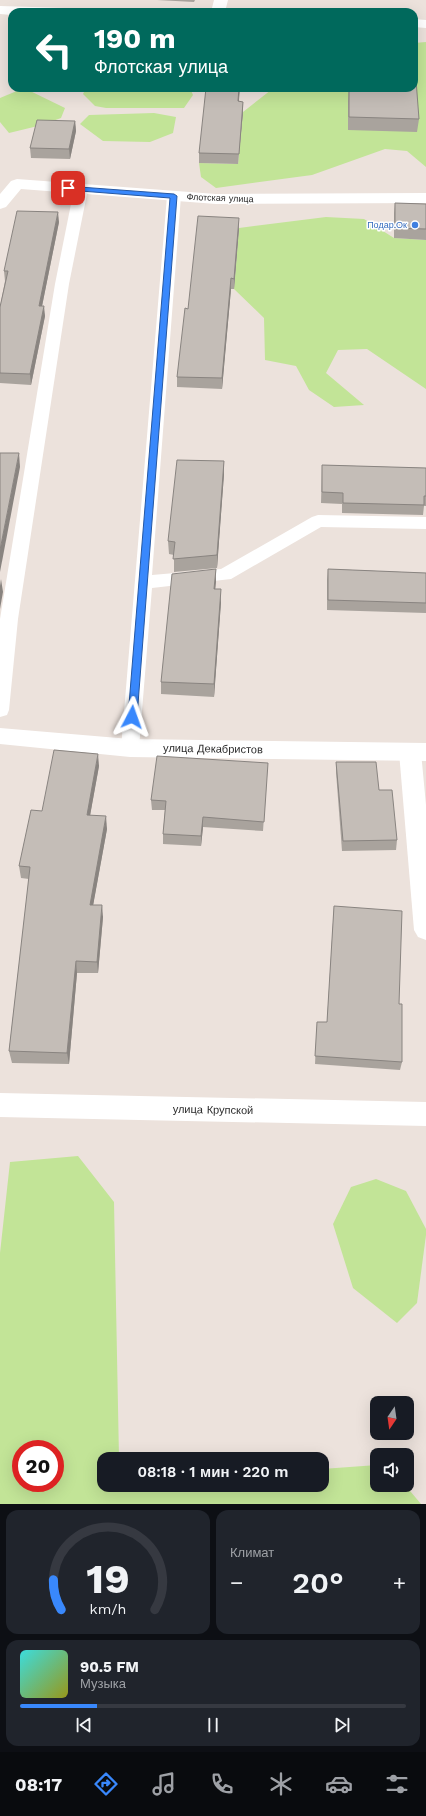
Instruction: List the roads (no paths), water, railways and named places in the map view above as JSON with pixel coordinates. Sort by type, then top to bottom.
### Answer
[{"type":"street","name":"Флотская улица","points":[[0,204],[17,184],[216,199],[426,198]]},
{"type":"street","name":"улица Декабристов","points":[[0,736],[130,748],[418,752]]},
{"type":"street","points":[[418,752],[426,930]]},
{"type":"street","name":"улица Крупской","points":[[0,1105],[426,1114]]},
{"type":"lane","points":[[0,710],[13,596],[62,284],[82,189]]},
{"type":"lane","points":[[130,748],[174,196]]},
{"type":"lane","points":[[143,582],[225,575],[318,522],[426,523]]},
{"type":"place","name":"Подар.Ок","points":[[415,225]]}]
